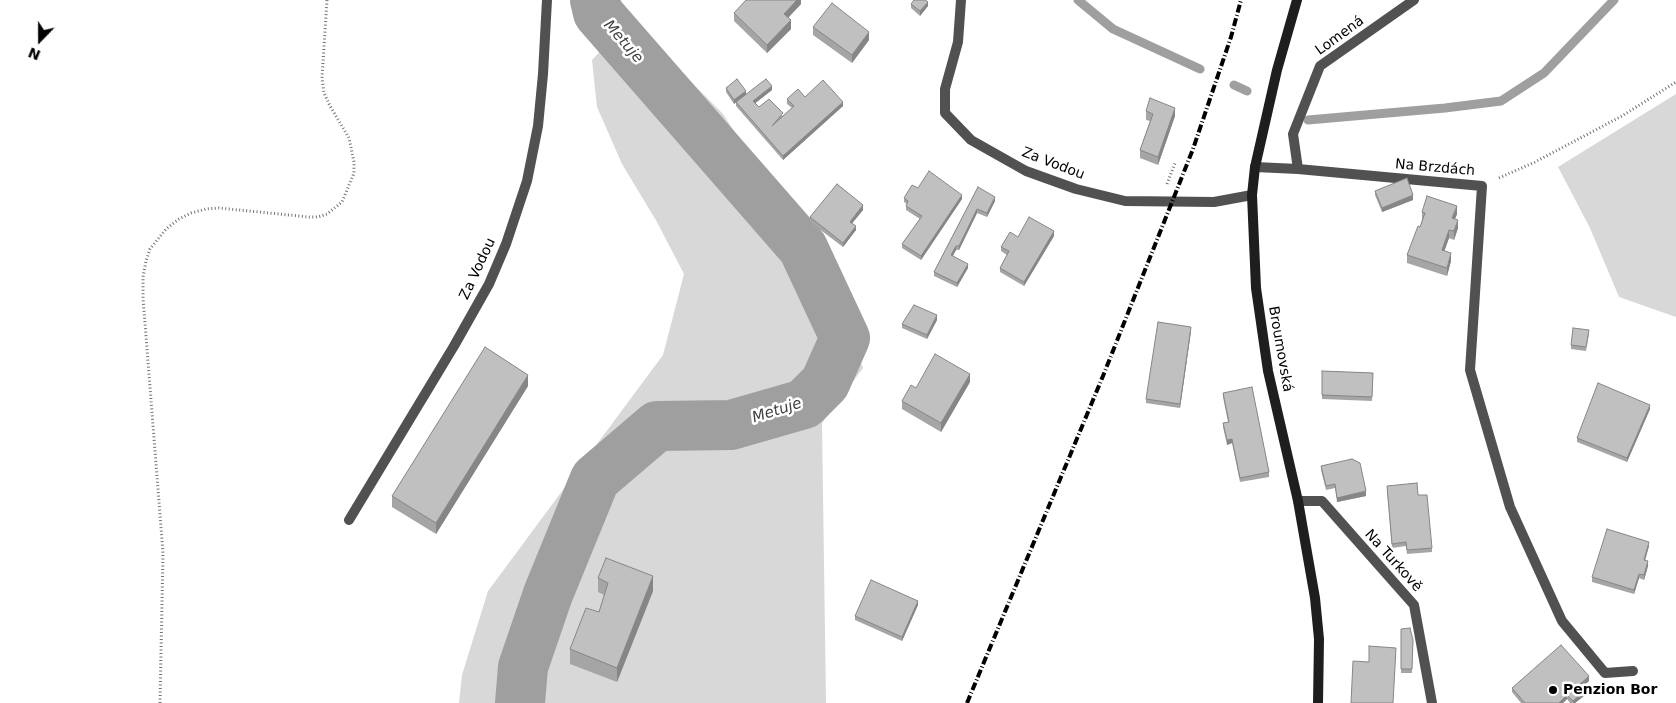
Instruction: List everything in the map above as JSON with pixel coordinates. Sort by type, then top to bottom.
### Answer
[{"type":"main road","name":"Broumovská","points":[[1297,0],[1277,70],[1255,167],[1252,194],[1256,288],[1268,371],[1298,501],[1315,598],[1319,639],[1318,703]]},
{"type":"street","name":"Za Vodou","points":[[349,520],[454,346],[489,284],[506,244],[527,181],[538,126],[544,74],[547,0]]},
{"type":"street","name":"Za Vodou","points":[[961,0],[958,42],[945,89],[945,113],[971,140],[1026,171],[1076,189],[1125,201],[1214,202],[1252,194]]},
{"type":"street","name":"Lomená","points":[[1298,169],[1293,134],[1320,66],[1414,0]]},
{"type":"street","name":"Na Brzdách","points":[[1255,167],[1298,169],[1482,186]]},
{"type":"street","points":[[1482,186],[1470,370],[1510,507],[1562,621],[1604,673],[1633,671]]},
{"type":"street","name":"Na Turkově","points":[[1298,501],[1322,501],[1414,604],[1432,703]]},
{"type":"path","points":[[160,703],[163,553],[143,298],[143,277],[146,262],[150,249],[162,233],[179,219],[191,213],[219,208],[308,217],[318,216],[335,209],[342,202],[354,173],[354,162],[349,138],[324,92],[322,78],[327,0]]},
{"type":"path","name":"Na Brzdách","points":[[1482,186],[1535,162],[1622,116],[1676,82]]},
{"type":"shaded area","points":[[630,20],[723,114],[830,281],[863,368],[822,423],[826,703],[459,703],[462,675],[488,591],[663,355],[684,274],[657,222],[622,164],[597,107],[592,60]]},
{"type":"shaded area","points":[[1676,94],[1676,317],[1619,297],[1590,228],[1558,167]]},
{"type":"building","points":[[746,0],[797,0],[784,14],[791,20],[767,45],[734,13]]},
{"type":"building","points":[[914,0],[925,0],[928,2],[920,11],[911,4]]},
{"type":"building","points":[[832,3],[869,32],[852,55],[813,27]]},
{"type":"building","points":[[737,79],[746,91],[734,100],[726,88]]},
{"type":"building","points":[[766,79],[772,86],[753,101],[759,107],[769,99],[783,113],[772,126],[794,106],[787,99],[798,89],[805,97],[823,80],[843,102],[783,156],[736,102]]},
{"type":"building","points":[[1150,98],[1175,108],[1158,157],[1140,150],[1153,114],[1146,111]]},
{"type":"building","points":[[929,171],[962,195],[921,256],[902,244],[922,216],[906,206],[908,201],[904,198],[912,185],[918,188]]},
{"type":"building","points":[[1407,178],[1413,195],[1382,208],[1375,191]]},
{"type":"building","points":[[837,184],[863,205],[850,222],[856,226],[843,243],[810,217]]},
{"type":"building","points":[[978,187],[995,197],[987,213],[977,209],[959,246],[956,246],[951,255],[968,264],[957,283],[934,272]]},
{"type":"building","points":[[1427,196],[1457,206],[1452,218],[1458,220],[1454,231],[1449,230],[1442,250],[1451,253],[1447,268],[1407,255],[1425,213],[1422,212]]},
{"type":"building","points":[[1029,217],[1054,231],[1024,282],[1000,268],[1009,251],[1001,247],[1010,232],[1018,237]]},
{"type":"building","points":[[914,305],[937,315],[927,335],[902,324]]},
{"type":"building","points":[[1158,322],[1191,327],[1180,404],[1146,399]]},
{"type":"building","points":[[1573,328],[1589,330],[1586,347],[1571,345]]},
{"type":"building","points":[[485,347],[528,375],[436,523],[392,496]]},
{"type":"building","points":[[935,354],[970,374],[941,423],[902,401],[911,385],[916,388]]},
{"type":"building","points":[[1322,371],[1373,373],[1372,397],[1322,395]]},
{"type":"building","points":[[1598,383],[1650,405],[1627,458],[1577,438]]},
{"type":"building","points":[[1252,387],[1269,472],[1240,478],[1232,439],[1227,440],[1223,423],[1229,422],[1223,393]]},
{"type":"building","points":[[1352,459],[1360,463],[1366,491],[1337,498],[1335,484],[1326,486],[1321,466]]},
{"type":"building","points":[[1417,483],[1418,495],[1427,495],[1432,548],[1407,550],[1406,542],[1392,544],[1387,486]]},
{"type":"building","points":[[1607,529],[1649,542],[1644,560],[1648,561],[1644,575],[1639,574],[1634,590],[1592,577]]},
{"type":"building","points":[[606,558],[653,576],[617,668],[570,649],[586,608],[599,612],[608,583],[598,578]]},
{"type":"building","points":[[871,580],[918,601],[902,637],[855,616]]},
{"type":"building","points":[[1410,628],[1413,640],[1412,669],[1401,669],[1401,629]]},
{"type":"building","points":[[1561,645],[1589,676],[1579,685],[1584,691],[1573,701],[1567,695],[1559,703],[1525,703],[1512,688]]},
{"type":"building","points":[[1369,646],[1396,648],[1393,703],[1351,703],[1353,661],[1369,662]]},
{"type":"waterway","name":"Metuje","points":[[520,703],[523,667],[548,594],[595,479],[657,426],[731,425],[804,404],[825,383],[845,338],[803,248],[598,13],[595,0]]},
{"type":"waterway","points":[[1078,0],[1113,29],[1200,69]]},
{"type":"waterway","points":[[1308,120],[1501,101],[1544,73],[1614,0]]},
{"type":"waterway","points":[[1234,85],[1247,91]]},
{"type":"railway","points":[[967,703],[1103,376],[1193,149],[1231,37],[1241,0]]},
{"type":"place","name":"Penzion Bor","points":[[1553,690]]}]
